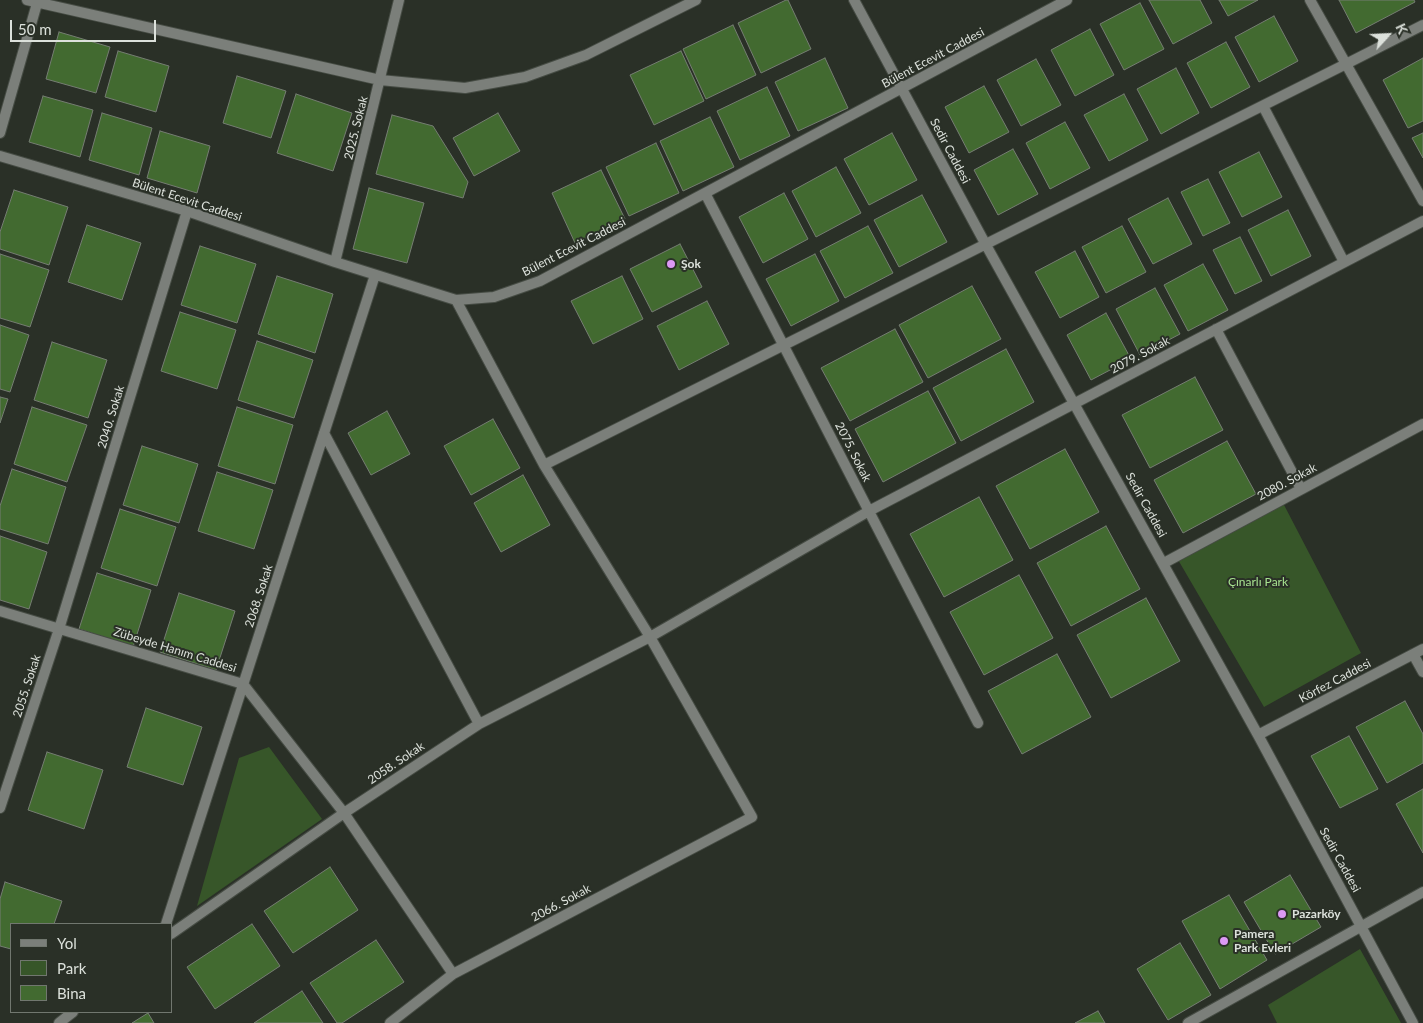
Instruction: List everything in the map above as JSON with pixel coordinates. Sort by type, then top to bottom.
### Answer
[{"type":"street","name":"2025. Sokak","points":[[335,262],[399,0]]},
{"type":"street","points":[[0,133],[34,1],[380,80],[465,88],[525,77],[586,55],[696,0]]},
{"type":"street","name":"Sedir Caddesi","points":[[854,0],[986,245],[1258,735],[1413,1023]]},
{"type":"street","name":"Bülent Ecevit Caddesi","points":[[0,156],[187,211],[335,262],[456,300],[494,297],[540,281],[1067,0]]},
{"type":"street","points":[[1310,0],[1423,201]]},
{"type":"street","points":[[544,465],[1423,25]]},
{"type":"street","points":[[1263,106],[1344,262]]},
{"type":"street","name":"2075. Sokak","points":[[705,193],[978,723]]},
{"type":"street","name":"2040. Sokak","points":[[59,629],[187,211]]},
{"type":"street","name":"2079. Sokak","points":[[650,637],[869,511],[1423,221]]},
{"type":"street","name":"2068. Sokak","points":[[166,923],[375,275]]},
{"type":"street","points":[[456,300],[544,465],[650,637]]},
{"type":"street","points":[[1216,329],[1301,489]]},
{"type":"street","name":"2080. Sokak","points":[[1164,563],[1423,424]]},
{"type":"street","points":[[324,434],[479,724]]},
{"type":"street","name":"Zübeyde Hanım Caddesi","points":[[0,611],[243,684],[344,813],[453,974]]},
{"type":"street","name":"2055. Sokak","points":[[0,808],[59,629]]},
{"type":"street","name":"2058. Sokak","points":[[172,933],[344,813],[479,724],[650,637]]},
{"type":"street","name":"2066. Sokak","points":[[390,1023],[453,974],[752,817],[650,637]]},
{"type":"street","points":[[1418,651],[1423,672]]},
{"type":"street","name":"Körfez Caddesi","points":[[1258,735],[1418,651]]},
{"type":"street","points":[[1188,1023],[1423,892]]},
{"type":"street","points":[[59,1023],[72,1013]]},
{"type":"green space","name":"Çınarlı Park","points":[[1283,503],[1361,653],[1264,707],[1177,558]]},
{"type":"green space","points":[[269,747],[322,819],[197,906],[239,758]]},
{"type":"green space","points":[[1360,949],[1401,1023],[1277,1023],[1268,1005]]},
{"type":"building","points":[[788,0],[811,49],[761,73],[738,23]]},
{"type":"building","points":[[1149,0],[1200,0],[1212,23],[1173,44]]},
{"type":"building","points":[[1219,0],[1258,0],[1228,16]]},
{"type":"building","points":[[1339,0],[1414,0],[1415,2],[1356,33]]},
{"type":"building","points":[[1140,3],[1164,49],[1124,70],[1100,24]]},
{"type":"building","points":[[1274,16],[1298,61],[1259,82],[1235,37]]},
{"type":"building","points":[[733,25],[756,75],[706,99],[683,49]]},
{"type":"building","points":[[1090,29],[1114,75],[1075,96],[1051,50]]},
{"type":"building","points":[[59,32],[110,47],[96,93],[46,79]]},
{"type":"building","points":[[1226,42],[1250,87],[1211,108],[1187,63]]},
{"type":"building","points":[[118,51],[169,66],[156,112],[105,97]]},
{"type":"building","points":[[681,51],[704,101],[654,125],[630,75]]},
{"type":"building","points":[[825,58],[848,108],[798,131],[775,82]]},
{"type":"building","points":[[1423,58],[1423,121],[1408,128],[1383,80]]},
{"type":"building","points":[[1036,59],[1061,105],[1021,126],[997,80]]},
{"type":"building","points":[[1176,68],[1199,113],[1161,134],[1137,89]]},
{"type":"building","points":[[237,76],[286,91],[271,138],[223,123]]},
{"type":"building","points":[[984,86],[1009,132],[969,153],[945,107]]},
{"type":"building","points":[[767,87],[790,136],[740,160],[717,111]]},
{"type":"building","points":[[296,94],[352,113],[333,171],[277,153]]},
{"type":"building","points":[[1124,94],[1148,140],[1109,161],[1084,115]]},
{"type":"building","points":[[43,96],[93,110],[80,157],[29,142]]},
{"type":"building","points":[[102,113],[152,128],[139,175],[89,160]]},
{"type":"building","points":[[498,113],[520,151],[474,176],[453,138]]},
{"type":"building","points":[[392,115],[433,126],[468,182],[463,198],[376,174]]},
{"type":"building","points":[[710,117],[734,167],[683,191],[660,141]]},
{"type":"building","points":[[1065,122],[1090,168],[1050,189],[1026,143]]},
{"type":"building","points":[[160,131],[210,146],[197,193],[147,178]]},
{"type":"building","points":[[892,133],[917,180],[869,205],[844,159]]},
{"type":"building","points":[[1423,133],[1423,158],[1412,138]]},
{"type":"building","points":[[656,143],[679,193],[629,216],[606,167]]},
{"type":"building","points":[[1013,149],[1038,194],[998,215],[974,170]]},
{"type":"building","points":[[1259,152],[1282,197],[1242,217],[1219,172]]},
{"type":"building","points":[[836,167],[861,213],[816,237],[792,191]]},
{"type":"building","points":[[601,170],[625,219],[575,243],[552,193]]},
{"type":"building","points":[[1208,179],[1230,223],[1203,236],[1181,192]]},
{"type":"building","points":[[369,188],[424,203],[407,263],[353,249]]},
{"type":"building","points":[[14,190],[68,207],[49,265],[0,249],[0,232]]},
{"type":"building","points":[[784,193],[808,239],[763,263],[739,217]]},
{"type":"building","points":[[922,195],[947,242],[899,267],[874,220]]},
{"type":"building","points":[[1168,198],[1192,244],[1153,264],[1128,219]]},
{"type":"building","points":[[1288,210],[1311,256],[1271,276],[1248,230]]},
{"type":"building","points":[[87,225],[141,243],[122,300],[68,282]]},
{"type":"building","points":[[868,226],[893,273],[845,298],[820,251]]},
{"type":"building","points":[[1122,226],[1146,272],[1106,293],[1082,247]]},
{"type":"building","points":[[1240,237],[1262,281],[1235,294],[1213,250]]},
{"type":"building","points":[[680,244],[702,287],[652,312],[630,269]]},
{"type":"building","points":[[200,246],[256,264],[237,323],[181,305]]},
{"type":"building","points":[[1075,251],[1099,297],[1060,318],[1035,272]]},
{"type":"building","points":[[0,254],[49,270],[30,327],[0,318]]},
{"type":"building","points":[[815,254],[839,301],[791,326],[766,279]]},
{"type":"building","points":[[1203,264],[1228,310],[1188,331],[1164,285]]},
{"type":"building","points":[[277,276],[333,294],[315,353],[258,334]]},
{"type":"building","points":[[622,276],[643,319],[593,344],[571,301]]},
{"type":"building","points":[[972,286],[1001,339],[928,378],[899,325]]},
{"type":"building","points":[[1155,288],[1180,334],[1140,355],[1116,309]]},
{"type":"building","points":[[707,301],[729,344],[679,370],[657,326]]},
{"type":"building","points":[[180,312],[236,330],[217,389],[161,371]]},
{"type":"building","points":[[1106,313],[1131,359],[1091,380],[1067,335]]},
{"type":"building","points":[[0,325],[29,335],[10,392],[0,389]]},
{"type":"building","points":[[895,329],[923,382],[850,421],[821,368]]},
{"type":"building","points":[[257,341],[313,360],[294,418],[238,400]]},
{"type":"building","points":[[52,342],[107,360],[88,418],[34,400]]},
{"type":"building","points":[[1006,349],[1034,402],[961,441],[933,388]]},
{"type":"building","points":[[1195,377],[1223,430],[1150,468],[1122,415]]},
{"type":"building","points":[[928,391],[956,443],[883,482],[855,429]]},
{"type":"building","points":[[0,397],[8,399],[0,423]]},
{"type":"building","points":[[32,407],[87,425],[67,482],[14,464]]},
{"type":"building","points":[[237,407],[293,425],[275,484],[218,466]]},
{"type":"building","points":[[387,411],[410,454],[371,475],[348,433]]},
{"type":"building","points":[[493,419],[520,468],[471,495],[444,446]]},
{"type":"building","points":[[1227,441],[1256,494],[1183,533],[1154,480]]},
{"type":"building","points":[[142,446],[198,464],[179,523],[123,505]]},
{"type":"building","points":[[1065,449],[1099,512],[1030,549],[996,486]]},
{"type":"building","points":[[12,469],[66,487],[48,544],[0,529],[0,506]]},
{"type":"building","points":[[217,472],[273,490],[254,549],[198,531]]},
{"type":"building","points":[[523,475],[550,525],[501,552],[474,503]]},
{"type":"building","points":[[979,497],[1013,560],[944,597],[910,534]]},
{"type":"building","points":[[120,509],[176,527],[157,586],[101,568]]},
{"type":"building","points":[[1106,526],[1140,589],[1071,626],[1037,563]]},
{"type":"building","points":[[0,536],[47,552],[29,609],[0,600]]},
{"type":"building","points":[[97,573],[151,590],[133,647],[79,629]]},
{"type":"building","points":[[1019,575],[1053,638],[984,675],[950,612]]},
{"type":"building","points":[[179,593],[235,611],[216,670],[160,652]]},
{"type":"building","points":[[1146,598],[1180,661],[1111,698],[1077,635]]},
{"type":"building","points":[[1057,654],[1091,717],[1022,754],[988,691]]},
{"type":"building","points":[[1405,701],[1423,734],[1423,763],[1387,783],[1356,727]]},
{"type":"building","points":[[146,708],[202,727],[183,785],[127,767]]},
{"type":"building","points":[[1349,736],[1378,789],[1340,808],[1311,756]]},
{"type":"building","points":[[47,752],[103,770],[84,829],[28,810]]},
{"type":"building","points":[[1423,789],[1423,853],[1396,804]]},
{"type":"building","points":[[330,867],[358,910],[293,953],[264,911]]},
{"type":"building","name":"Pazarköy","points":[[1290,875],[1321,927],[1275,954],[1244,902]]},
{"type":"building","points":[[5,882],[62,901],[54,923],[10,923],[10,949],[0,946],[0,899]]},
{"type":"building","name":"Pamera Park Evleri","points":[[1229,895],[1267,960],[1220,989],[1182,921]]},
{"type":"building","points":[[252,924],[280,966],[215,1009],[187,967]]},
{"type":"building","points":[[376,940],[404,982],[342,1023],[337,1023],[310,983]]},
{"type":"building","points":[[1180,943],[1211,995],[1168,1020],[1137,969]]},
{"type":"building","points":[[302,991],[323,1023],[254,1023]]},
{"type":"building","points":[[1098,1011],[1105,1023],[1075,1023]]},
{"type":"building","points":[[148,1013],[154,1023],[132,1023]]},
{"type":"place","name":"Şok","points":[[671,264]]},
{"type":"place","name":"Pazarköy","points":[[1282,914]]},
{"type":"place","name":"Pamera Park Evleri","points":[[1224,941]]}]
